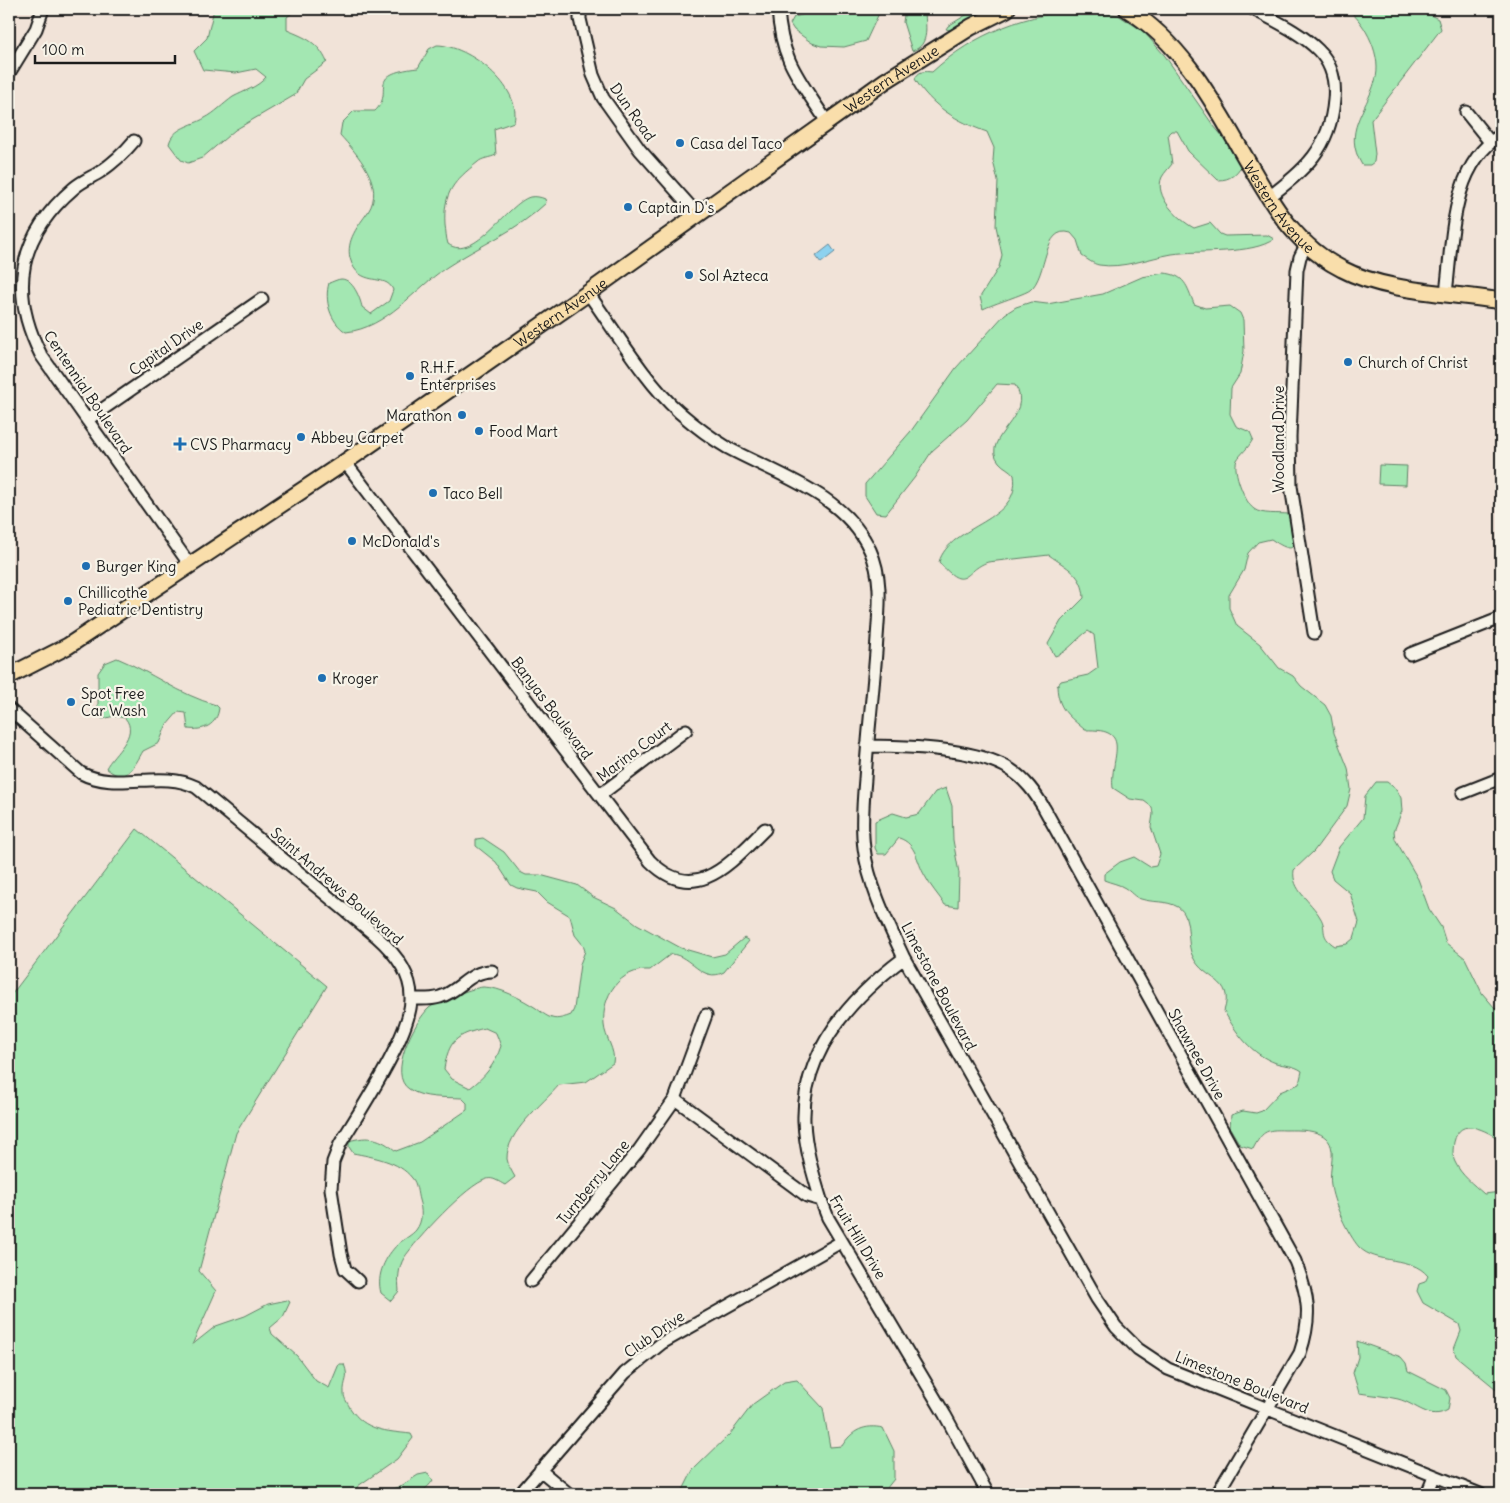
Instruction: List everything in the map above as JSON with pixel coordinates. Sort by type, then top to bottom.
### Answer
[{"type":"main road","name":"Western Avenue","points":[[9,676],[68,646],[190,565],[344,462],[588,293],[827,122],[926,55],[1007,9]]},
{"type":"main road","name":"Western Avenue","points":[[1127,9],[1167,40],[1201,83],[1268,198],[1306,245],[1342,270],[1392,286],[1501,301]]},
{"type":"street","points":[[9,73],[36,30],[43,9]]},
{"type":"street","name":"Dun Road","points":[[580,9],[580,19],[593,75],[603,98],[640,150],[698,215]]},
{"type":"street","points":[[778,9],[780,33],[790,66],[827,122]]},
{"type":"street","points":[[1253,9],[1310,43],[1326,60],[1334,81],[1333,110],[1326,139],[1306,166],[1268,198]]},
{"type":"street","points":[[1466,112],[1490,142]]},
{"type":"street","points":[[1446,293],[1460,189],[1472,164],[1490,142],[1501,136]]},
{"type":"street","name":"Centennial Boulevard","points":[[134,141],[120,157],[76,186],[62,200],[36,235],[27,253],[23,266],[21,292],[32,337],[41,355],[190,565]]},
{"type":"street","name":"Woodland Drive","points":[[1306,245],[1300,257],[1297,270],[1290,437],[1291,486],[1314,633]]},
{"type":"street","name":"Limestone Boulevard","points":[[588,293],[663,396],[678,411],[727,447],[796,482],[826,500],[850,520],[866,542],[875,563],[880,600],[867,746],[864,849],[879,900],[904,958],[1097,1299],[1116,1327],[1138,1349],[1168,1369],[1480,1494]]},
{"type":"street","name":"Capital Drive","points":[[87,420],[262,299]]},
{"type":"street","name":"Banyas Boulevard","points":[[344,462],[650,861],[661,872],[680,880],[700,880],[723,869],[765,829]]},
{"type":"street","points":[[1410,654],[1501,618]]},
{"type":"street","name":"Saint Andrews Boulevard","points":[[9,710],[81,773],[92,779],[126,781],[180,780],[196,787],[387,946],[404,969],[410,984],[412,999],[404,1029],[340,1144],[333,1162],[331,1189],[341,1254],[345,1269],[358,1281]]},
{"type":"street","name":"Marina Court","points":[[600,795],[686,730]]},
{"type":"street","name":"Shawnee Drive","points":[[867,746],[962,753],[994,761],[1009,769],[1027,784],[1044,808],[1295,1261],[1304,1286],[1309,1310],[1307,1332],[1300,1353],[1217,1494]]},
{"type":"street","points":[[1463,793],[1501,778]]},
{"type":"street","points":[[821,1200],[808,1155],[804,1121],[806,1092],[815,1059],[839,1020],[859,996],[904,958]]},
{"type":"street","points":[[412,999],[441,997],[472,975],[482,971],[492,971]]},
{"type":"street","points":[[675,1099],[706,1014]]},
{"type":"street","name":"Fruit Hill Drive","points":[[675,1099],[807,1196],[821,1200],[828,1218],[901,1338],[988,1494]]},
{"type":"street","name":"Turnberry Lane","points":[[531,1282],[644,1143],[675,1099]]},
{"type":"street","name":"Club Drive","points":[[520,1494],[625,1373],[662,1343],[842,1242]]},
{"type":"street","points":[[540,1470],[569,1494]]},
{"type":"street","points":[[1427,1494],[1434,1477]]},
{"type":"green space","points":[[214,9],[297,9],[287,17],[287,30],[306,38],[315,45],[327,62],[304,79],[295,95],[235,130],[202,158],[188,163],[181,160],[169,144],[174,134],[209,116],[233,97],[255,86],[266,77],[256,69],[236,73],[203,70],[194,51],[207,38]]},
{"type":"green space","points":[[811,9],[881,9],[866,41],[844,47],[821,46],[812,43],[794,30],[790,24],[794,17],[805,14]]},
{"type":"green space","points":[[905,9],[925,9],[926,34],[922,44],[912,51],[903,22]]},
{"type":"green space","points":[[976,9],[986,9],[950,30],[946,29],[948,26]]},
{"type":"green space","points":[[1347,9],[1419,9],[1438,19],[1441,29],[1371,120],[1375,154],[1374,162],[1370,165],[1362,165],[1356,153],[1354,142],[1358,122],[1375,81],[1377,62],[1371,42],[1361,23]]},
{"type":"green space","points":[[1086,10],[1118,15],[1143,31],[1165,56],[1213,125],[1241,158],[1242,165],[1235,174],[1230,178],[1218,180],[1188,151],[1177,131],[1171,131],[1168,134],[1172,164],[1162,177],[1160,184],[1161,192],[1169,207],[1194,228],[1210,223],[1220,234],[1225,236],[1267,235],[1274,239],[1253,248],[1172,254],[1117,266],[1108,266],[1092,263],[1082,256],[1077,240],[1071,233],[1062,232],[1055,236],[1050,243],[1040,274],[1030,290],[983,309],[980,297],[999,267],[1002,255],[996,226],[998,181],[993,161],[994,148],[987,132],[956,118],[937,105],[921,89],[915,79],[916,76],[924,72],[932,72],[966,46],[1003,27],[1044,15]]},
{"type":"green space","points":[[437,45],[463,52],[490,70],[502,82],[510,95],[515,109],[514,122],[494,129],[496,155],[480,161],[462,175],[448,196],[445,225],[448,244],[458,248],[469,246],[480,239],[521,202],[530,197],[543,198],[546,203],[511,230],[447,267],[387,315],[361,329],[346,332],[340,328],[332,317],[327,296],[329,283],[341,279],[349,282],[358,294],[362,307],[371,314],[389,301],[393,290],[384,282],[359,274],[350,258],[351,239],[373,202],[374,191],[367,170],[340,135],[342,123],[354,111],[375,111],[381,104],[386,79],[391,74],[418,68],[429,49]]},
{"type":"green space","points":[[1164,273],[1181,279],[1187,287],[1194,304],[1205,308],[1230,306],[1240,313],[1243,320],[1244,351],[1240,374],[1231,388],[1230,414],[1236,426],[1250,432],[1253,439],[1237,460],[1236,471],[1240,486],[1250,506],[1257,511],[1265,513],[1288,514],[1293,530],[1294,543],[1292,547],[1288,548],[1271,539],[1258,542],[1248,553],[1244,570],[1229,595],[1229,608],[1237,626],[1260,644],[1279,668],[1293,676],[1301,686],[1325,705],[1331,716],[1334,733],[1348,768],[1351,789],[1347,806],[1314,851],[1294,870],[1296,884],[1302,895],[1320,917],[1325,935],[1330,942],[1335,946],[1347,944],[1354,938],[1359,922],[1350,893],[1333,879],[1330,871],[1339,847],[1363,818],[1365,796],[1376,782],[1387,782],[1397,790],[1401,798],[1402,811],[1394,831],[1395,839],[1418,879],[1429,909],[1441,927],[1446,943],[1465,958],[1482,993],[1501,1015],[1501,1140],[1481,1130],[1468,1127],[1462,1129],[1457,1134],[1453,1152],[1454,1160],[1458,1167],[1484,1194],[1501,1192],[1501,1393],[1456,1356],[1454,1349],[1461,1331],[1459,1324],[1423,1303],[1417,1291],[1419,1284],[1425,1282],[1428,1276],[1421,1269],[1412,1265],[1366,1253],[1355,1242],[1334,1200],[1330,1177],[1332,1151],[1330,1143],[1326,1138],[1314,1132],[1273,1130],[1262,1135],[1253,1149],[1240,1145],[1230,1128],[1231,1115],[1243,1111],[1256,1113],[1262,1111],[1280,1092],[1299,1084],[1302,1071],[1267,1059],[1239,1035],[1224,1011],[1226,1000],[1222,986],[1198,965],[1193,957],[1189,944],[1186,917],[1183,911],[1169,903],[1139,898],[1127,889],[1104,880],[1104,874],[1120,862],[1134,857],[1150,867],[1156,866],[1160,854],[1151,827],[1152,807],[1144,801],[1130,799],[1113,788],[1116,756],[1115,740],[1110,734],[1085,730],[1065,712],[1060,701],[1057,686],[1061,681],[1088,675],[1098,668],[1094,635],[1088,631],[1064,652],[1055,656],[1048,644],[1061,621],[1084,598],[1081,583],[1077,577],[1068,568],[1049,555],[988,562],[965,577],[960,578],[948,572],[939,562],[946,549],[956,539],[997,513],[1007,503],[1014,491],[1014,475],[999,462],[995,453],[996,444],[1019,407],[1020,396],[1015,385],[997,384],[967,420],[932,451],[915,477],[886,514],[876,513],[865,496],[865,484],[911,431],[956,368],[1005,314],[1016,307],[1031,302],[1047,304],[1103,294],[1142,277]]},
{"type":"green space","points":[[1379,465],[1407,466],[1406,485],[1378,484]]},
{"type":"green space","points":[[117,658],[219,708],[213,723],[199,729],[188,729],[186,713],[178,712],[166,726],[159,743],[143,751],[129,771],[119,775],[106,768],[124,744],[129,731],[129,724],[125,718],[114,716],[103,719],[98,716],[98,673],[105,663]]},
{"type":"green space","points":[[946,788],[952,806],[953,840],[959,873],[958,907],[945,905],[927,880],[913,849],[905,841],[899,838],[886,854],[878,854],[875,848],[875,821],[893,813],[906,817],[919,814],[935,792]]},
{"type":"green space","points":[[137,829],[327,986],[236,1133],[199,1271],[216,1291],[192,1345],[216,1326],[245,1316],[268,1304],[287,1300],[290,1302],[283,1317],[270,1328],[272,1334],[297,1356],[316,1381],[329,1388],[339,1364],[344,1364],[346,1377],[344,1396],[356,1416],[369,1426],[411,1434],[413,1438],[397,1459],[358,1486],[353,1494],[9,1494],[9,998]]},
{"type":"green space","points":[[483,838],[504,852],[520,872],[526,875],[540,875],[577,885],[593,897],[616,908],[637,924],[681,948],[712,957],[725,954],[744,938],[749,941],[724,972],[716,975],[703,972],[685,959],[671,954],[650,970],[639,971],[621,979],[609,994],[604,1014],[604,1025],[613,1053],[613,1063],[586,1082],[559,1085],[535,1110],[512,1139],[508,1149],[507,1159],[515,1177],[505,1185],[492,1179],[478,1183],[442,1214],[404,1258],[399,1274],[399,1291],[391,1301],[381,1293],[381,1273],[393,1249],[414,1232],[420,1223],[421,1212],[416,1185],[407,1172],[400,1167],[377,1158],[353,1153],[349,1147],[349,1141],[363,1138],[374,1139],[385,1143],[396,1151],[420,1142],[467,1110],[467,1103],[462,1098],[435,1097],[421,1094],[409,1089],[403,1082],[401,1072],[405,1048],[416,1025],[429,1008],[455,995],[483,987],[511,994],[554,1019],[569,1016],[574,1009],[580,964],[585,951],[575,935],[570,916],[547,902],[537,892],[511,885],[496,862],[476,846],[476,839]],"holes":[[[485,1028],[496,1033],[501,1046],[493,1064],[481,1079],[470,1088],[452,1079],[444,1069],[448,1051],[456,1040],[467,1033]]]},
{"type":"green space","points":[[1357,1341],[1401,1357],[1406,1363],[1408,1371],[1446,1390],[1450,1398],[1448,1410],[1435,1414],[1429,1413],[1398,1399],[1359,1393],[1353,1373],[1358,1357]]},
{"type":"green space","points":[[797,1380],[823,1408],[830,1447],[842,1446],[850,1436],[859,1430],[870,1427],[883,1428],[894,1451],[894,1479],[882,1494],[681,1494],[693,1470],[730,1434],[753,1404],[784,1382]]},
{"type":"green space","points":[[428,1473],[433,1480],[428,1487],[416,1494],[378,1494],[401,1486],[418,1475]]},
{"type":"water","points":[[830,245],[835,252],[821,263],[816,256]]},
{"type":"place","name":"Casa del Taco","points":[[680,143]]},
{"type":"place","name":"Captain D's","points":[[628,207]]},
{"type":"place","name":"Sol Azteca","points":[[689,275]]},
{"type":"place","name":"Church of Christ","points":[[1348,362]]},
{"type":"place","name":"R.H.F. Enterprises","points":[[410,376]]},
{"type":"place","name":"Marathon","points":[[462,415]]},
{"type":"place","name":"Food Mart","points":[[479,431]]},
{"type":"place","name":"Abbey Carpet","points":[[301,437]]},
{"type":"place","name":"CVS Pharmacy","points":[[180,444]]},
{"type":"place","name":"Taco Bell","points":[[433,493]]},
{"type":"place","name":"McDonald's","points":[[352,541]]},
{"type":"place","name":"Burger King","points":[[86,566]]},
{"type":"place","name":"Chillicothe Pediatric Dentistry","points":[[68,601]]},
{"type":"place","name":"Kroger","points":[[322,678]]},
{"type":"place","name":"Spot Free Car Wash","points":[[71,702]]}]
